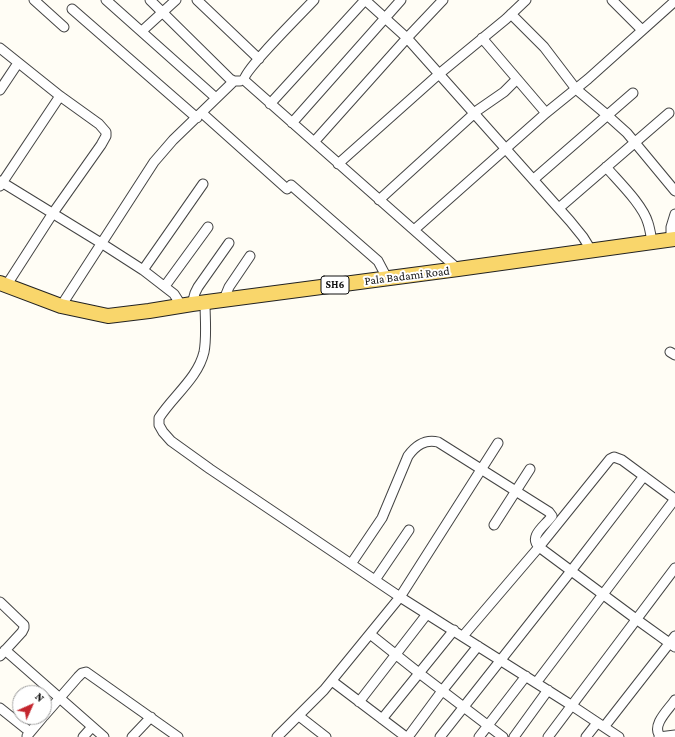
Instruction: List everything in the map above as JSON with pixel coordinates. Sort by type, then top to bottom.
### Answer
[{"type":"main road","name":"Pala Badami Road","points":[[3,284],[61,306],[108,316],[673,239]]},
{"type":"street","points":[[34,0],[64,27]]},
{"type":"street","points":[[106,0],[216,98]]},
{"type":"street","points":[[150,0],[234,81]]},
{"type":"street","points":[[142,32],[176,0]]},
{"type":"street","points":[[197,0],[259,59]]},
{"type":"street","points":[[244,80],[246,74],[259,59],[314,0]]},
{"type":"street","points":[[270,104],[365,0],[407,38],[507,148],[578,231],[591,250]]},
{"type":"street","points":[[314,142],[407,38],[444,0]]},
{"type":"street","points":[[338,164],[526,0]]},
{"type":"street","points":[[292,123],[397,1]]},
{"type":"street","points":[[414,230],[675,1]]},
{"type":"street","points":[[617,2],[642,30]]},
{"type":"street","points":[[72,9],[378,261],[387,278]]},
{"type":"street","points":[[511,14],[544,47],[576,89],[619,126],[675,191]]},
{"type":"street","points":[[482,38],[546,113]]},
{"type":"street","points":[[0,48],[60,96],[99,124],[106,132],[106,136],[101,146],[3,284]]},
{"type":"street","points":[[0,90],[18,63]]},
{"type":"street","points":[[380,200],[478,110],[504,92],[517,79]]},
{"type":"street","points":[[61,306],[154,162],[173,140],[234,81],[244,80],[458,269]]},
{"type":"street","points":[[534,179],[633,92]]},
{"type":"street","points":[[60,96],[1,183],[101,243],[143,270],[174,294],[193,304]]},
{"type":"street","points":[[559,208],[669,113]]},
{"type":"street","points":[[606,167],[645,215],[652,242]]},
{"type":"street","points":[[143,270],[203,184]]},
{"type":"street","points":[[673,239],[671,227],[675,214]]},
{"type":"street","points":[[165,286],[208,227]]},
{"type":"street","points":[[230,243],[195,293],[193,304],[205,339],[204,352],[200,364],[160,418],[160,425],[163,432],[171,441],[210,469],[351,564],[548,690],[618,737]]},
{"type":"street","points":[[224,299],[229,287],[250,256]]},
{"type":"street","points":[[351,564],[382,518],[408,456],[417,446],[425,442],[438,442],[551,514],[552,516],[538,531],[535,538],[535,542],[539,547],[636,619],[673,642],[601,725],[586,737]]},
{"type":"street","points":[[277,737],[332,681],[400,596],[498,443]]},
{"type":"street","points":[[464,636],[539,547],[610,459],[614,457],[618,458],[675,499],[536,683]]},
{"type":"street","points":[[494,525],[530,470]]},
{"type":"street","points":[[440,737],[502,661],[644,476]]},
{"type":"street","points":[[375,580],[409,530]]},
{"type":"street","points":[[548,737],[675,568]]},
{"type":"street","points":[[0,602],[24,625],[22,632],[3,653],[60,698],[104,737]]},
{"type":"street","points":[[359,702],[427,614]]},
{"type":"street","points":[[382,719],[454,630]]},
{"type":"street","points":[[370,634],[503,737]]},
{"type":"street","points":[[332,681],[407,737],[478,646]]},
{"type":"street","points":[[52,707],[78,677],[86,672],[178,737]]},
{"type":"street","points":[[478,737],[526,676]]},
{"type":"street","points":[[514,737],[548,690]]},
{"type":"street","points":[[675,700],[657,728],[660,736],[675,735]]},
{"type":"street","points":[[0,708],[28,734],[36,725]]},
{"type":"street","points":[[298,716],[326,737]]},
{"type":"street","points":[[132,737],[151,717]]},
{"type":"street","points":[[84,737],[92,727]]}]
